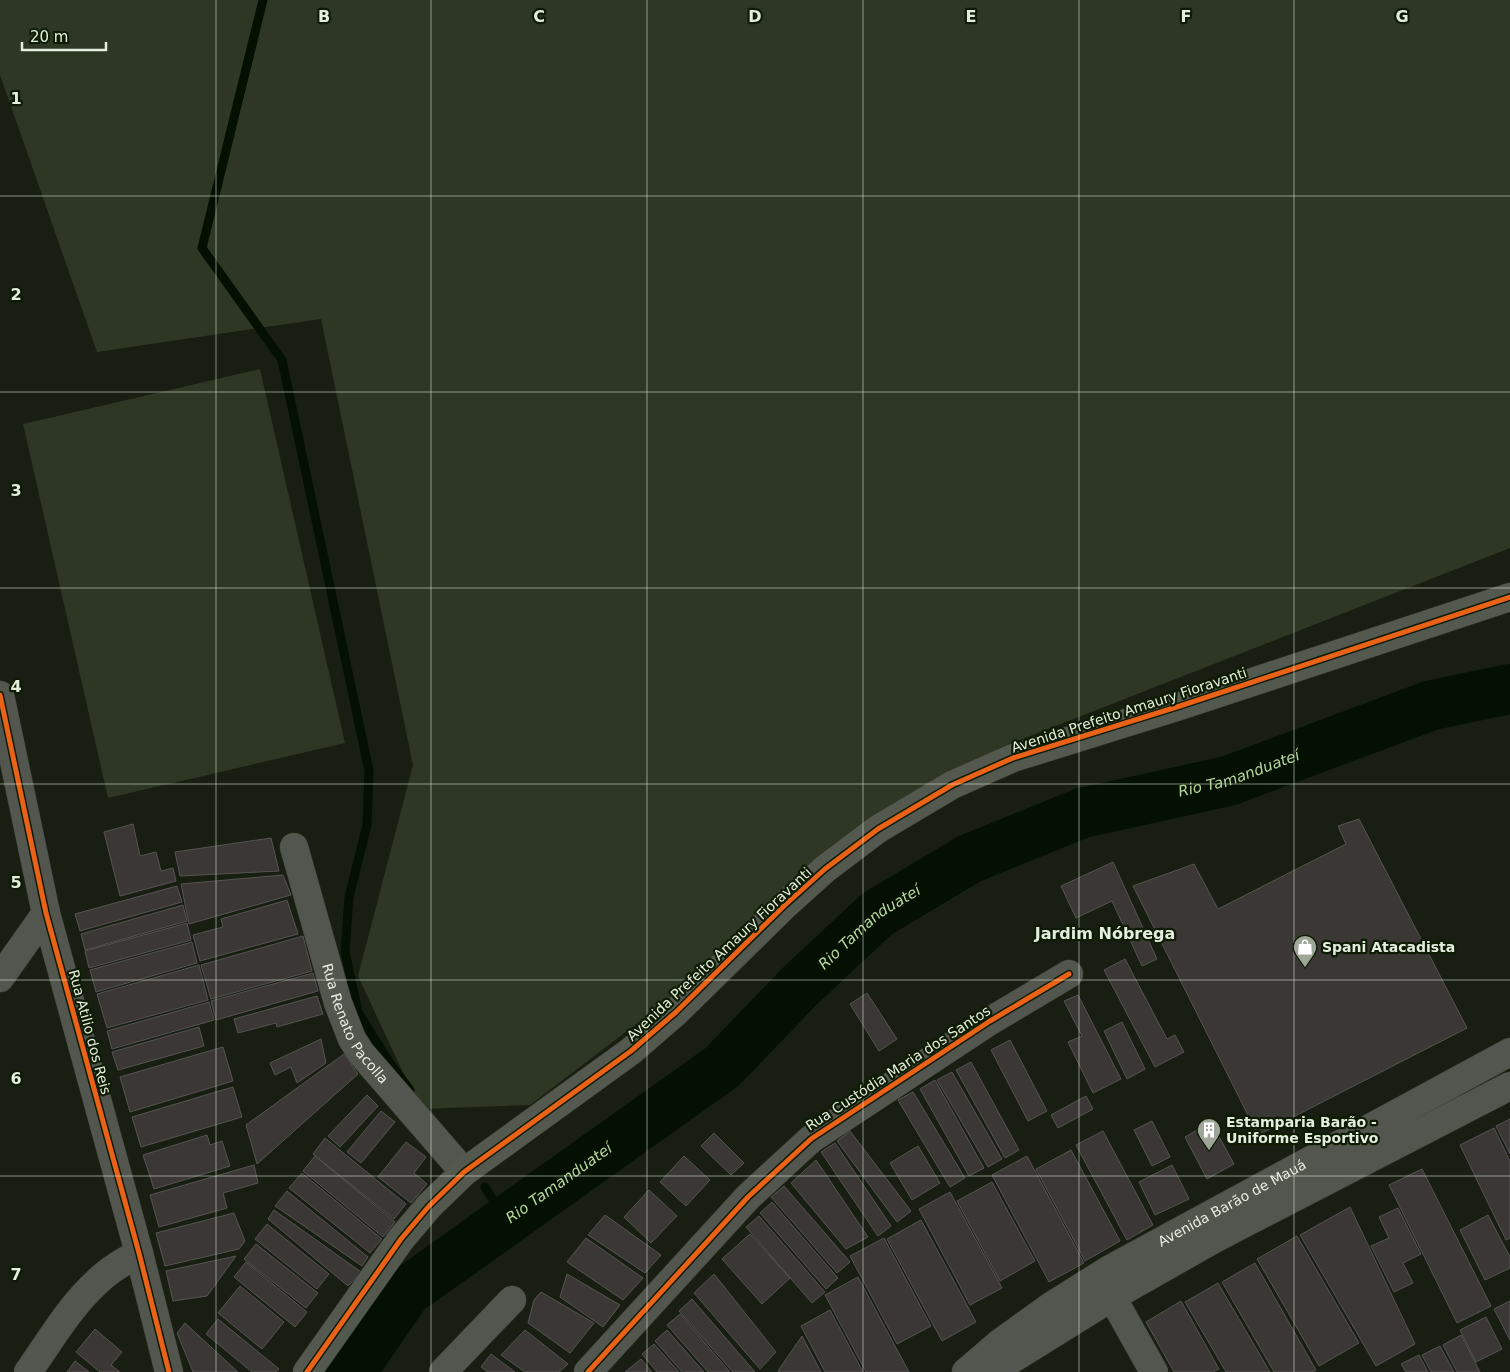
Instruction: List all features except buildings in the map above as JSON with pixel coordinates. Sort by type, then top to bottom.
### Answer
[{"type":"main road","name":"Avenida Barão de Mauá","points":[[966,1372],[1000,1342],[1051,1306],[1110,1270],[1510,1052]]},
{"type":"main road","name":"Avenida Barão de Mauá","points":[[996,1372],[1112,1297],[1216,1238],[1510,1086]]},
{"type":"street","name":"Avenida Prefeito Amaury Fioravanti","points":[[307,1372],[402,1240],[429,1206],[464,1172],[631,1051],[676,1012],[785,905],[825,869],[878,829],[952,786],[1013,758],[1180,706],[1510,597]]},
{"type":"street","name":"Rua Atilio dos Reis","points":[[0,695],[46,913],[170,1372]]},
{"type":"street","name":"Rua Renato Pacolla","points":[[294,847],[338,1003],[352,1039],[361,1053],[464,1172]]},
{"type":"street","points":[[0,978],[46,913]]},
{"type":"street","name":"Rua Custódia Maria dos Santos","points":[[588,1372],[748,1197],[810,1139],[990,1021],[1069,974]]},
{"type":"street","points":[[28,1372],[81,1298],[98,1280],[118,1265],[139,1253]]},
{"type":"street","points":[[1112,1297],[1154,1372]]},
{"type":"street","points":[[444,1372],[512,1300]]},
{"type":"green space","points":[[0,0],[1510,0],[1510,548],[997,749],[530,1105],[420,1109],[358,976],[413,765],[321,319],[97,352],[0,75]]},
{"type":"green space","points":[[260,369],[345,743],[108,798],[23,424]]},
{"type":"waterway","points":[[263,0],[202,248],[282,360],[369,771],[367,825],[349,897],[345,952],[358,1012],[389,1062],[410,1090]]},
{"type":"waterway","name":"Rio Tamanduateí","points":[[351,1372],[406,1292],[722,1067],[799,987],[877,914],[969,859],[1082,813],[1228,781],[1432,705],[1510,689]]},
{"type":"waterway","points":[[485,1187],[506,1221]]},
{"type":"cycle path","points":[[307,1372],[401,1239],[429,1206],[464,1172],[631,1051],[676,1012],[785,905],[825,869],[878,829],[952,785],[1013,758],[1180,706],[1510,597]]},
{"type":"cycle path","points":[[0,695],[46,913],[139,1253],[169,1372]]},
{"type":"cycle path","points":[[588,1372],[748,1197],[811,1139],[990,1021],[1069,974]]},
{"type":"place","name":"Spani Atacadista","points":[[1305,968]]},
{"type":"place","name":"Estamparia Barão - Uniforme Esportivo","points":[[1209,1151]]},
{"type":"district","name":"Jardim Nóbrega","points":[[1105,933]]}]
